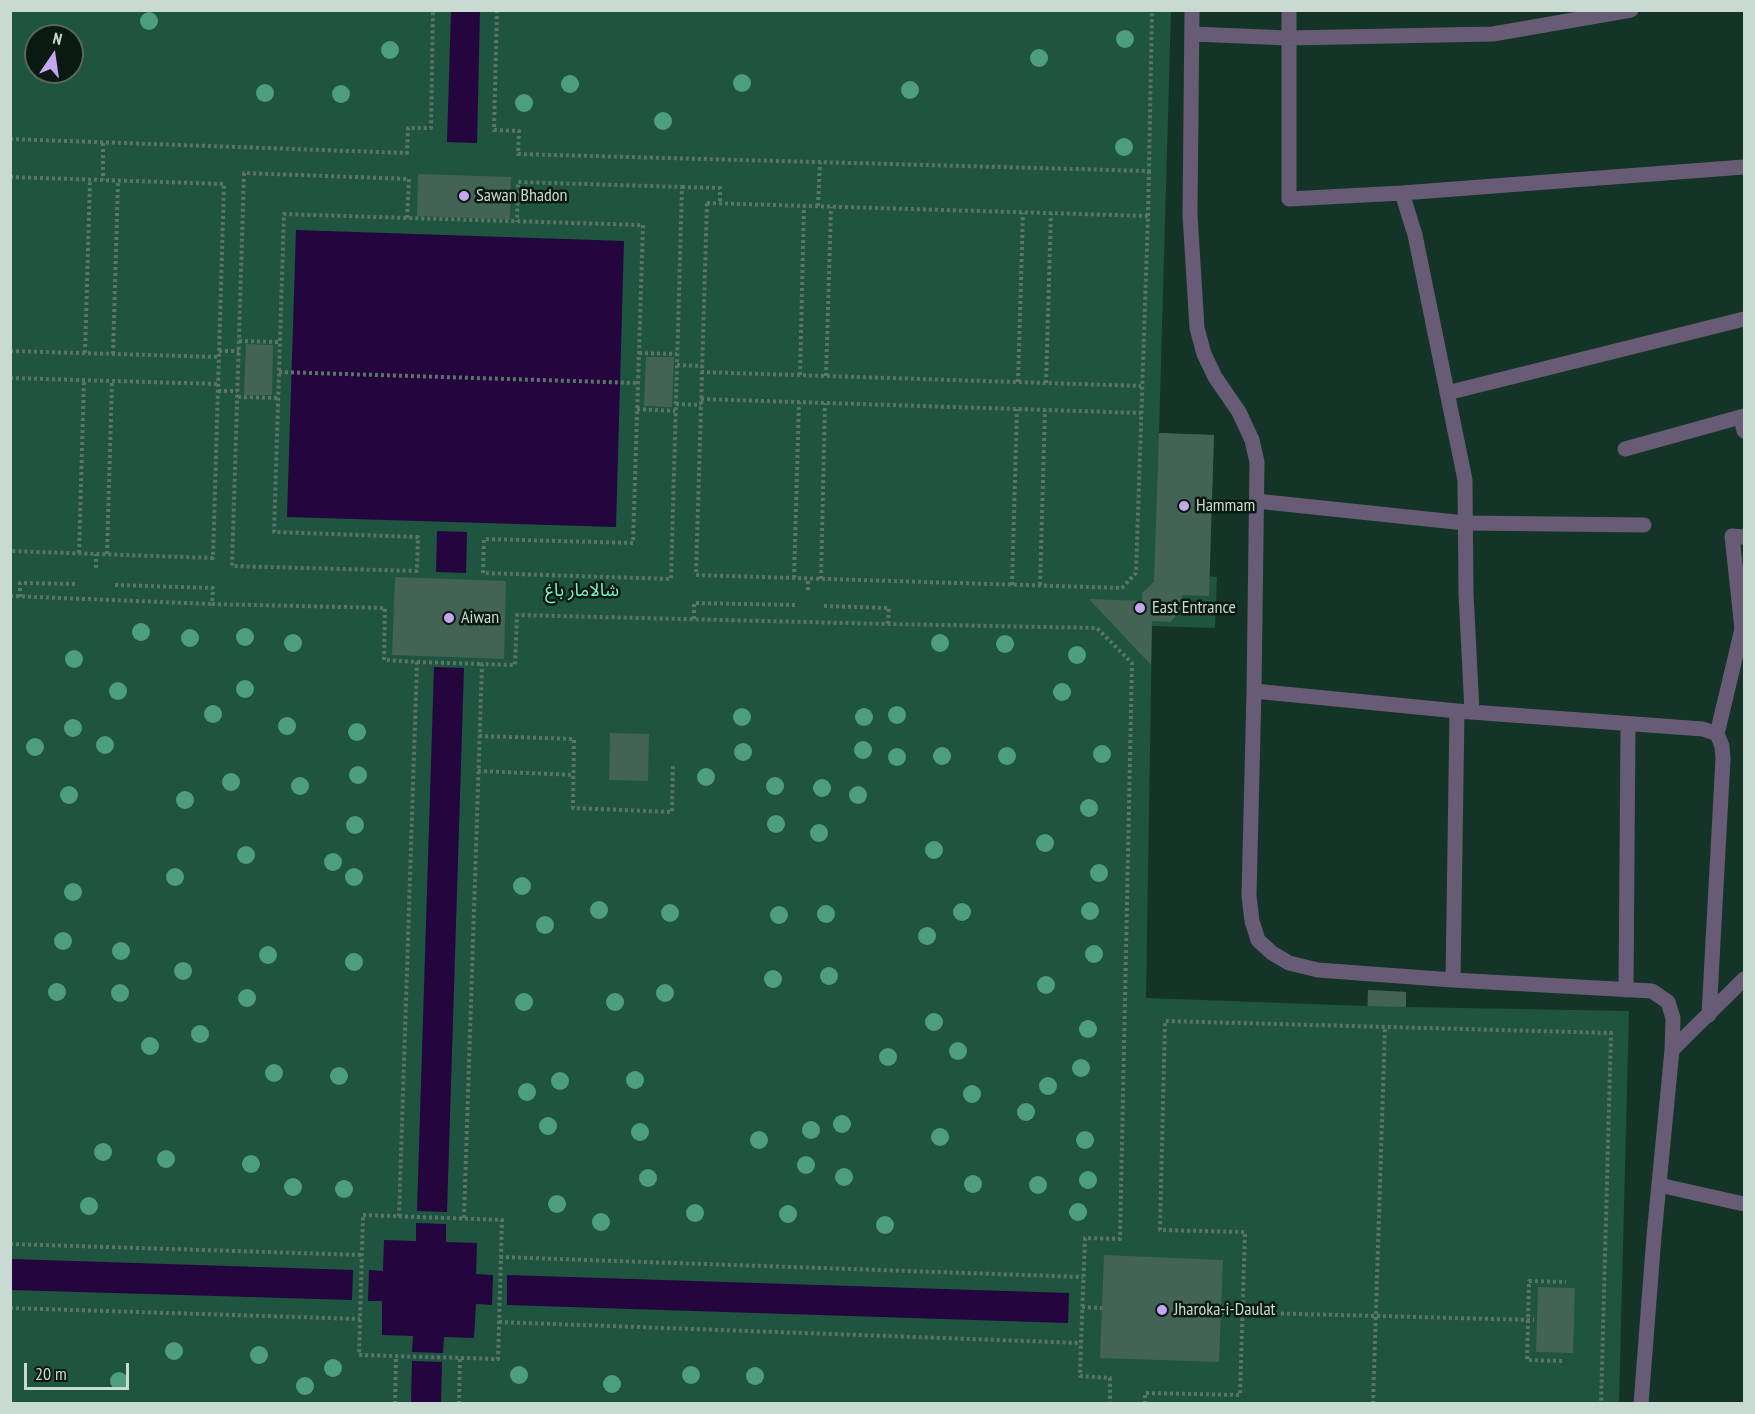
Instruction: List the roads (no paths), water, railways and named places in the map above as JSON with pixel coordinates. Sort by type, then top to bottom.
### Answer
[{"type":"street","points":[[1192,10],[1190,216],[1197,328],[1204,354],[1215,377],[1239,412],[1252,440],[1257,462],[1249,896],[1252,921],[1258,940],[1272,953],[1289,963],[1318,970],[1652,991],[1668,1002],[1673,1018],[1672,1050],[1641,1404]]},
{"type":"street","points":[[1288,10],[1289,199],[1402,193],[1744,167]]},
{"type":"street","points":[[1192,34],[1288,38],[1493,34],[1631,10]]},
{"type":"street","points":[[1402,193],[1415,235],[1465,480],[1464,712],[1453,980]]},
{"type":"street","points":[[1447,393],[1744,319]]},
{"type":"street","points":[[1625,449],[1743,421]]},
{"type":"street","points":[[1257,501],[1465,523],[1644,525]]},
{"type":"street","points":[[1709,1015],[1723,759],[1722,746],[1717,734],[1742,629],[1732,536],[1744,537]]},
{"type":"street","points":[[1254,692],[1464,712],[1703,729],[1717,734]]},
{"type":"street","points":[[1626,990],[1628,724]]},
{"type":"street","points":[[1672,1050],[1744,979]]},
{"type":"street","points":[[1659,1185],[1744,1204]]},
{"type":"place","name":"Sawan Bhadon","points":[[464,196]]},
{"type":"place","name":"Hammam","points":[[1184,506]]},
{"type":"place","name":"East Entrance","points":[[1140,608]]},
{"type":"place","name":"Aiwan","points":[[449,618]]},
{"type":"place","name":"Jharoka-i-Daulat","points":[[1162,1310]]},
{"type":"park label","name":"شالامار باغ","points":[[582,591]]}]
